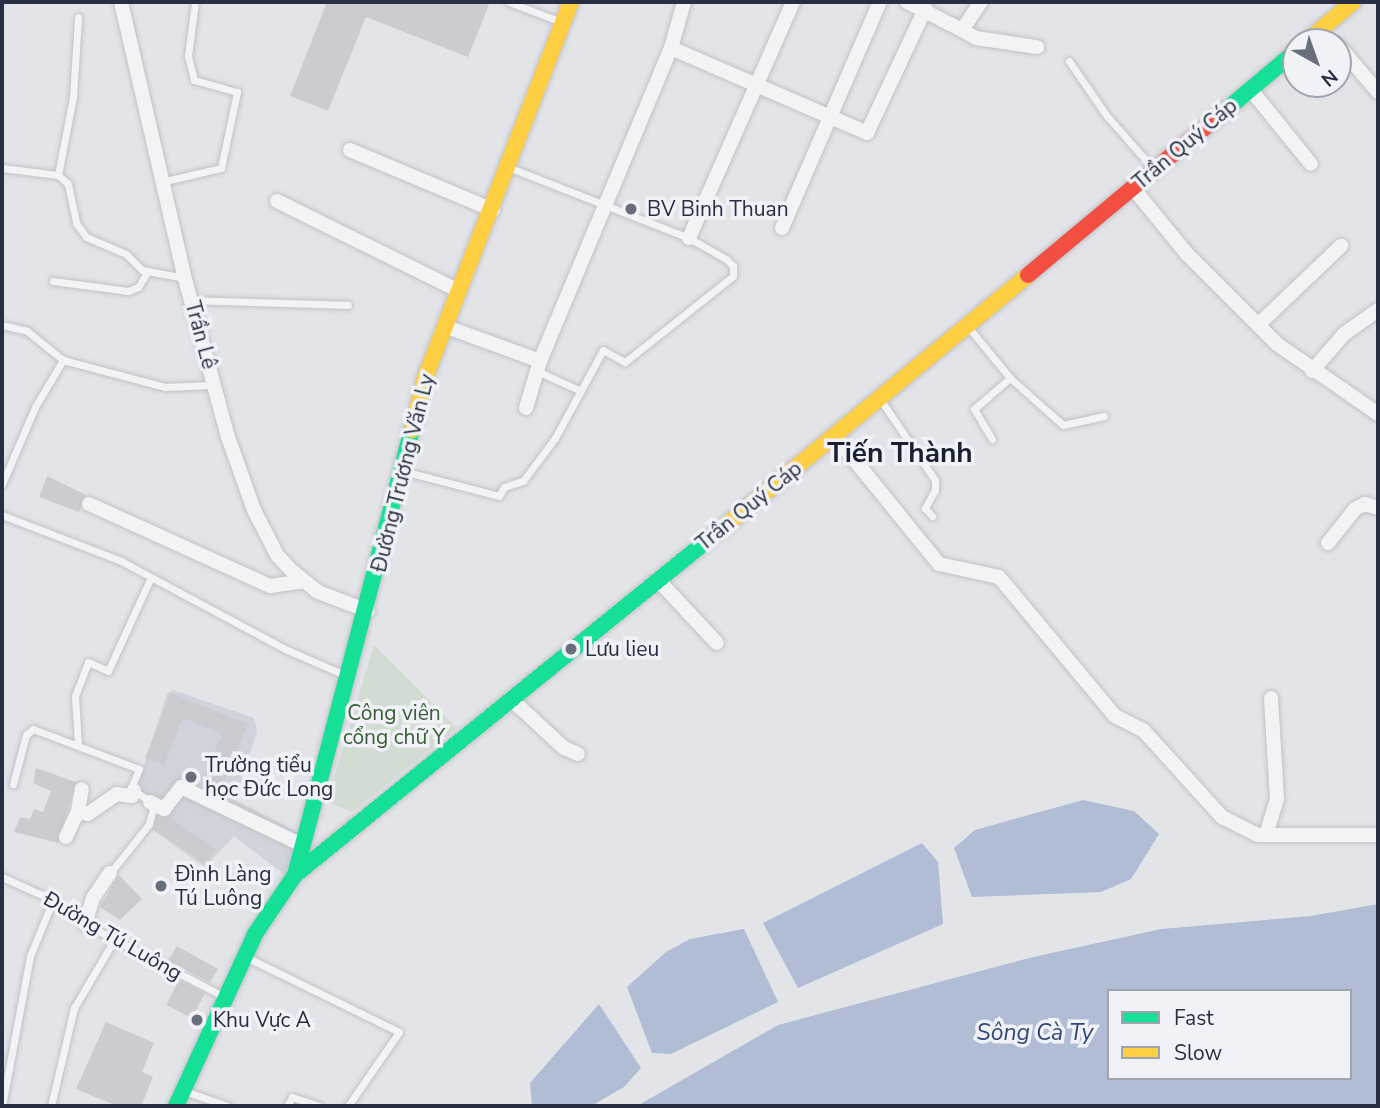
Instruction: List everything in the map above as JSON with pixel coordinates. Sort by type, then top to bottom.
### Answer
[{"type":"main road","name":"Đường Trương Văn Ly","points":[[295,875],[351,677],[415,411],[444,326],[510,168],[565,24],[570,2]]},
{"type":"main road","points":[[1323,27],[1353,2]]},
{"type":"main road","name":"Trần Quý Cáp","points":[[295,875],[835,436],[1282,63]]},
{"type":"main road","points":[[176,1106],[244,956],[295,875]]},
{"type":"street","name":"Trần Lê","points":[[121,2],[165,181],[185,279],[214,385],[254,510],[277,555],[304,581],[318,592],[368,611]]},
{"type":"street","points":[[526,408],[539,366],[608,206],[671,48],[684,2]]},
{"type":"street","points":[[689,238],[793,2]]},
{"type":"street","points":[[782,228],[880,2]]},
{"type":"street","points":[[907,2],[990,41],[1037,47]]},
{"type":"street","points":[[962,30],[981,2]]},
{"type":"street","points":[[671,48],[863,133],[870,131],[925,9]]},
{"type":"street","points":[[1352,61],[1378,92]]},
{"type":"street","points":[[1251,90],[1311,164]]},
{"type":"street","points":[[350,150],[493,210]]},
{"type":"street","points":[[1133,188],[1187,254],[1258,325],[1312,371],[1378,414]]},
{"type":"street","points":[[277,201],[459,290]]},
{"type":"street","points":[[1258,325],[1341,246]]},
{"type":"street","points":[[1312,371],[1345,334],[1378,310]]},
{"type":"street","points":[[444,326],[539,366]]},
{"type":"street","points":[[835,436],[939,564],[999,577],[1121,721],[1143,731],[1222,817],[1241,829],[1266,835],[1378,835]]},
{"type":"street","points":[[89,504],[270,586],[304,581]]},
{"type":"street","points":[[1328,543],[1355,509],[1365,504],[1378,508]]},
{"type":"street","points":[[658,580],[718,643]]},
{"type":"street","points":[[1266,835],[1277,799],[1271,698]]},
{"type":"street","points":[[511,699],[564,748],[578,754]]},
{"type":"street","points":[[150,802],[164,809],[181,787],[304,846]]},
{"type":"street","points":[[66,837],[78,811],[82,789]]},
{"type":"street","points":[[78,811],[88,814],[117,794],[132,796],[134,790]]},
{"type":"street","points":[[85,923],[93,898],[110,873]]},
{"type":"lane","points":[[165,181],[221,168],[237,92],[194,80],[188,56],[195,2]]},
{"type":"lane","points":[[509,2],[565,24]]},
{"type":"lane","points":[[58,175],[73,97],[78,18]]},
{"type":"lane","points":[[1069,61],[1107,116],[1154,169]]},
{"type":"lane","points":[[2,168],[58,175],[68,184],[80,232],[126,254],[148,271],[185,279]]},
{"type":"lane","points":[[402,471],[499,496],[504,487],[523,481],[555,438],[603,350],[625,362],[733,276],[733,266],[726,259],[689,238],[510,168]]},
{"type":"lane","points":[[54,281],[128,291],[138,287],[148,271]]},
{"type":"lane","points":[[191,300],[348,305]]},
{"type":"lane","points":[[2,326],[27,331],[63,360],[165,387],[214,385]]},
{"type":"lane","points":[[967,326],[1010,378],[1063,425],[1104,416]]},
{"type":"lane","points":[[2,484],[35,407],[63,360]]},
{"type":"lane","points":[[539,366],[581,391]]},
{"type":"lane","points":[[992,439],[974,409],[1010,378]]},
{"type":"lane","points":[[880,398],[934,480],[935,490],[925,508],[932,516]]},
{"type":"lane","points":[[2,516],[151,577],[285,649],[351,677]]},
{"type":"lane","points":[[78,745],[75,695],[88,662],[108,671],[151,577]]},
{"type":"lane","points":[[13,784],[26,735],[33,729],[139,769],[134,790],[154,805],[149,824],[110,873]]},
{"type":"lane","name":"Đường Tú Luông","points":[[2,877],[53,900],[114,940],[224,996]]},
{"type":"lane","points":[[2,1106],[30,956],[53,900]]},
{"type":"lane","points":[[51,1106],[74,1008],[114,940]]},
{"type":"lane","points":[[244,956],[399,1031],[348,1106]]},
{"type":"lane","points":[[184,1090],[228,1106]]},
{"type":"lane","points":[[287,1106],[292,1097],[320,1106]]},
{"type":"shaded area","name":"Trường tiểu học Đức Long","points":[[173,690],[254,718],[257,731],[235,800],[301,834],[285,875],[234,836],[205,867],[151,829],[160,806],[137,787],[167,694]]},
{"type":"green space","name":"Công viên cổng chữ Y","points":[[374,645],[457,728],[352,812],[327,802]]},
{"type":"water","points":[[1083,800],[1134,811],[1159,834],[1131,879],[1101,892],[972,897],[954,848],[975,830]]},
{"type":"water","points":[[922,843],[938,862],[943,924],[798,988],[763,923]]},
{"type":"water","name":"Sông Cà Ty","points":[[1378,904],[1378,1106],[637,1106],[778,1025],[1029,958],[1161,929],[1311,916]]},
{"type":"water","points":[[744,929],[778,1002],[671,1054],[652,1053],[627,987],[666,952],[690,939]]},
{"type":"water","points":[[599,1004],[641,1068],[624,1087],[591,1106],[532,1106],[530,1083]]},
{"type":"building","points":[[327,2],[480,2],[489,5],[468,57],[366,17],[328,111],[290,96]]},
{"type":"building","points":[[47,476],[86,495],[79,512],[39,497]]},
{"type":"building","points":[[171,693],[248,724],[221,791],[202,783],[222,734],[183,718],[164,765],[145,758]]},
{"type":"building","points":[[36,768],[76,782],[58,843],[14,832],[20,817],[30,819],[34,809],[43,812],[51,791],[33,783]]},
{"type":"building","points":[[169,817],[216,849],[205,864],[153,829],[160,818]]},
{"type":"building","points":[[119,875],[142,899],[120,920],[100,907]]},
{"type":"building","points":[[177,946],[218,969],[210,982],[168,961]]},
{"type":"building","points":[[179,980],[205,993],[192,1018],[166,1005]]},
{"type":"building","points":[[106,1022],[154,1043],[142,1072],[153,1077],[141,1106],[117,1106],[76,1089]]},
{"type":"traffic: fast","points":[[1214,120],[1282,63]]},
{"type":"traffic: fast","points":[[295,875],[412,430]]},
{"type":"traffic: fast","points":[[176,1106],[255,934],[295,875],[714,535]]},
{"type":"traffic: slow","points":[[412,430],[425,378],[571,2]]},
{"type":"traffic: slow","points":[[1322,28],[1353,2]]},
{"type":"traffic: slow","points":[[714,535],[1028,275]]},
{"type":"traffic: jam","points":[[1028,275],[1214,120]]},
{"type":"place","name":"BV Binh Thuan","points":[[631,209]]},
{"type":"place","name":"Lưu lieu","points":[[571,649]]},
{"type":"place","name":"Trường tiểu học Đức Long","points":[[191,777]]},
{"type":"place","name":"Đình Làng Tú Luông","points":[[161,886]]},
{"type":"place","name":"Khu Vực A","points":[[197,1020]]},
{"type":"district","name":"Tiến Thành","points":[[900,453]]}]
